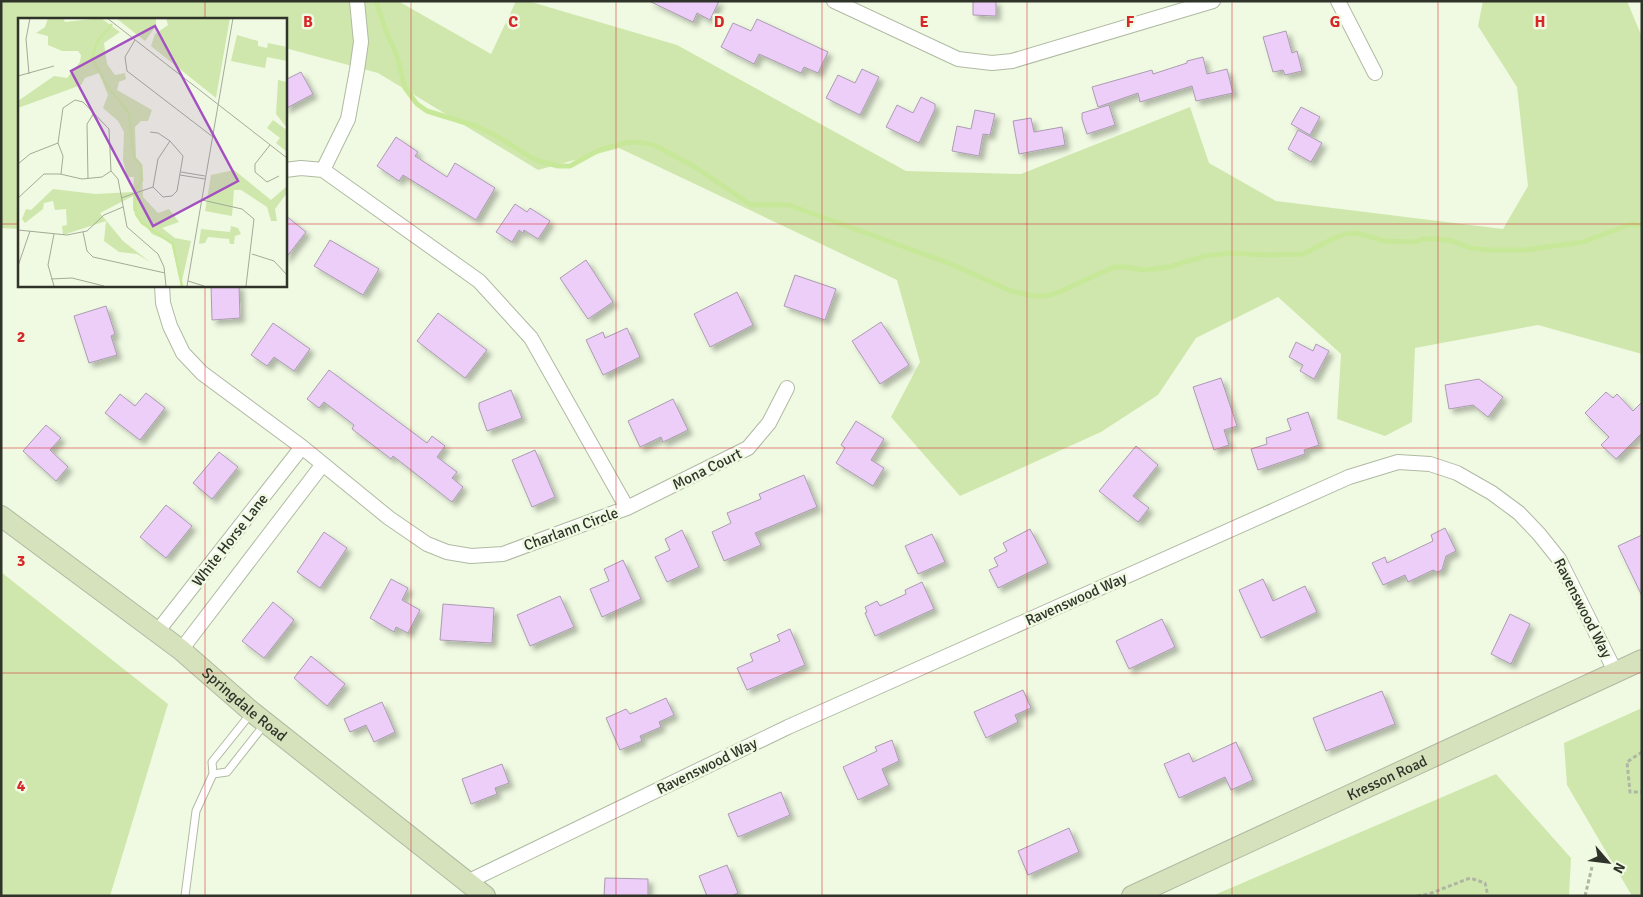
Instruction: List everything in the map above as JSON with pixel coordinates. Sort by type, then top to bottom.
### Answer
[{"type":"main road","name":"Springdale Road","points":[[2,519],[181,650],[259,718],[485,896]]},
{"type":"main road","name":"Kresson Road","points":[[1132,896],[1642,660]]},
{"type":"street","points":[[286,170],[301,168],[324,170],[348,118],[361,42],[357,1]]},
{"type":"street","points":[[834,1],[958,59],[992,63],[1012,61],[1194,4],[1213,1]]},
{"type":"street","points":[[1338,1],[1375,73]]},
{"type":"street","name":"Charlann Circle","points":[[162,286],[163,303],[170,326],[183,353],[202,374],[323,464],[389,518],[426,544],[447,552],[471,556],[503,554],[627,508],[531,338],[479,281],[324,170]]},
{"type":"street","name":"Mona Court","points":[[627,508],[748,448],[769,423],[786,388]]},
{"type":"street","name":"White Horse Lane","points":[[157,632],[302,448]]},
{"type":"street","name":"Ravenswood Way","points":[[467,882],[788,727],[1349,477],[1398,462],[1430,464],[1457,473],[1492,493],[1519,513],[1540,534],[1559,559],[1615,671]]},
{"type":"street","name":"White Horse Lane","points":[[181,650],[323,464]]},
{"type":"lane","points":[[213,774],[226,772],[259,718]]},
{"type":"lane","points":[[186,896],[196,811],[213,774],[212,762],[259,718]]},
{"type":"path","points":[[1642,752],[1626,762],[1630,792],[1642,792]]},
{"type":"path","points":[[1585,896],[1592,866]]},
{"type":"path","points":[[1417,896],[1429,894],[1470,878],[1485,883],[1488,896]]},
{"type":"green space","points":[[1,1],[398,1],[491,54],[516,1],[528,1],[677,45],[906,171],[1021,174],[1190,107],[1209,163],[1276,201],[1503,229],[1528,186],[1517,87],[1478,26],[1483,1],[1627,1],[1642,37],[1642,354],[1538,325],[1415,348],[1412,422],[1385,436],[1337,419],[1341,354],[1278,297],[1196,338],[1158,395],[1101,432],[960,496],[891,417],[920,362],[897,280],[619,148],[538,170],[378,73],[286,48],[286,18],[18,18],[18,229],[1,228]]},
{"type":"green space","points":[[1,572],[168,704],[110,896],[1,896]]},
{"type":"green space","points":[[1642,708],[1642,896],[1632,896],[1567,785],[1564,743]]},
{"type":"green space","points":[[1496,774],[1571,858],[1569,896],[1212,896]]},
{"type":"building","points":[[649,1],[719,1],[710,20],[697,13],[693,22]]},
{"type":"building","points":[[973,1],[996,1],[996,16],[973,15]]},
{"type":"building","points":[[757,19],[828,52],[818,73],[804,67],[801,73],[759,54],[754,64],[721,47],[733,23],[751,31]]},
{"type":"building","points":[[1286,31],[1292,53],[1297,51],[1302,71],[1285,75],[1283,70],[1273,72],[1263,37]]},
{"type":"building","points":[[1203,57],[1207,74],[1227,69],[1233,93],[1196,101],[1192,86],[1140,102],[1138,93],[1098,107],[1092,87],[1152,70],[1153,74]]},
{"type":"building","points":[[862,69],[879,77],[860,115],[826,98],[838,75],[855,83]]},
{"type":"building","points":[[301,72],[313,94],[286,108],[286,80]]},
{"type":"building","points":[[921,97],[935,104],[935,109],[919,143],[886,127],[897,105],[913,113]]},
{"type":"building","points":[[1109,105],[1115,125],[1087,134],[1082,113]]},
{"type":"building","points":[[1301,107],[1320,117],[1310,135],[1291,124]]},
{"type":"building","points":[[975,110],[995,114],[990,135],[983,134],[979,156],[952,151],[957,126],[971,129]]},
{"type":"building","points":[[1031,118],[1034,132],[1062,127],[1065,145],[1019,154],[1013,121]]},
{"type":"building","points":[[1298,130],[1322,143],[1311,162],[1288,149]]},
{"type":"building","points":[[396,137],[418,152],[415,156],[447,177],[455,163],[495,188],[476,220],[403,175],[399,181],[377,166]]},
{"type":"building","points":[[515,204],[527,212],[530,208],[550,221],[538,239],[524,230],[523,233],[519,230],[512,242],[496,232]]},
{"type":"building","points":[[286,216],[306,232],[286,258]]},
{"type":"building","points":[[330,240],[379,269],[363,295],[314,266]]},
{"type":"building","points":[[586,260],[613,302],[588,319],[560,278]]},
{"type":"building","points":[[795,275],[836,289],[825,320],[784,306]]},
{"type":"building","points":[[211,286],[239,286],[240,318],[212,320]]},
{"type":"building","points":[[737,292],[753,325],[710,347],[694,314]]},
{"type":"building","points":[[106,306],[115,334],[111,336],[117,355],[89,363],[74,316]]},
{"type":"building","points":[[438,313],[487,350],[465,378],[417,341]]},
{"type":"building","points":[[881,322],[909,365],[880,384],[852,341]]},
{"type":"building","points":[[273,323],[310,349],[294,371],[274,357],[267,366],[251,355]]},
{"type":"building","points":[[627,328],[640,357],[603,375],[586,340],[603,332],[605,338]]},
{"type":"building","points":[[1296,342],[1313,351],[1316,344],[1329,351],[1314,379],[1300,371],[1303,365],[1289,357]]},
{"type":"building","points":[[329,370],[427,443],[432,436],[445,446],[437,457],[457,472],[452,478],[463,487],[452,502],[393,456],[391,459],[352,429],[354,425],[324,402],[319,408],[307,399]]},
{"type":"building","points":[[1221,378],[1237,426],[1224,430],[1229,445],[1214,450],[1193,387]]},
{"type":"building","points":[[1479,379],[1503,397],[1488,417],[1473,405],[1449,409],[1445,385]]},
{"type":"building","points":[[511,390],[522,418],[487,431],[479,403]]},
{"type":"building","points":[[1606,392],[1613,398],[1617,394],[1633,411],[1642,402],[1642,433],[1616,459],[1601,445],[1609,437],[1585,413]]},
{"type":"building","points":[[146,393],[165,408],[140,440],[105,413],[120,394],[135,406]]},
{"type":"building","points":[[673,399],[688,430],[663,442],[661,437],[640,447],[628,421]]},
{"type":"building","points":[[1308,412],[1319,445],[1304,450],[1305,454],[1258,470],[1251,449],[1267,444],[1266,438],[1291,430],[1287,419]]},
{"type":"building","points":[[856,421],[884,439],[871,460],[884,468],[873,486],[836,463],[845,448],[841,445]]},
{"type":"building","points":[[46,425],[61,438],[50,450],[68,467],[56,481],[23,451]]},
{"type":"building","points":[[1136,446],[1158,465],[1133,496],[1149,508],[1138,522],[1099,491]]},
{"type":"building","points":[[535,450],[555,497],[532,507],[512,460]]},
{"type":"building","points":[[219,452],[238,467],[212,499],[193,483]]},
{"type":"building","points":[[804,475],[817,507],[755,533],[761,545],[724,561],[712,532],[731,523],[727,513],[761,499],[759,494]]},
{"type":"building","points":[[166,505],[192,526],[166,558],[140,537]]},
{"type":"building","points":[[1445,528],[1456,551],[1446,556],[1442,570],[1437,572],[1433,570],[1408,582],[1405,575],[1383,585],[1372,563],[1385,557],[1387,563],[1433,541],[1431,535]]},
{"type":"building","points":[[1030,529],[1048,563],[998,588],[989,570],[998,566],[994,558],[1007,551],[1003,543]]},
{"type":"building","points":[[682,530],[699,567],[667,582],[655,557],[670,550],[665,539]]},
{"type":"building","points":[[324,532],[347,548],[320,588],[297,572]]},
{"type":"building","points":[[932,534],[945,562],[918,574],[905,546]]},
{"type":"building","points":[[1642,535],[1642,596],[1618,546]]},
{"type":"building","points":[[623,560],[641,599],[602,617],[590,589],[609,581],[604,569]]},
{"type":"building","points":[[391,579],[408,588],[402,600],[420,610],[408,633],[396,627],[394,632],[370,618]]},
{"type":"building","points":[[1263,579],[1273,601],[1305,586],[1317,612],[1261,638],[1239,590]]},
{"type":"building","points":[[922,582],[934,609],[875,636],[865,613],[867,612],[865,607],[877,601],[880,606],[906,594],[905,590]]},
{"type":"building","points":[[560,596],[574,627],[530,646],[517,615]]},
{"type":"building","points":[[273,602],[294,620],[264,658],[242,641]]},
{"type":"building","points":[[443,604],[494,608],[492,643],[440,640]]},
{"type":"building","points":[[1510,614],[1530,624],[1511,664],[1491,654]]},
{"type":"building","points":[[1162,619],[1175,647],[1129,669],[1116,641]]},
{"type":"building","points":[[790,629],[805,665],[747,690],[737,668],[753,661],[750,654],[780,641],[777,635]]},
{"type":"building","points":[[311,656],[345,684],[327,706],[294,678]]},
{"type":"building","points":[[1023,690],[1031,708],[1015,715],[1018,722],[986,738],[974,712]]},
{"type":"building","points":[[1382,691],[1395,724],[1326,751],[1313,718]]},
{"type":"building","points":[[666,698],[674,715],[659,722],[661,727],[640,736],[642,741],[620,750],[606,718],[626,709],[630,714]]},
{"type":"building","points":[[382,702],[395,732],[374,742],[366,725],[350,732],[344,719]]},
{"type":"building","points":[[892,740],[899,761],[882,769],[889,785],[858,800],[843,767],[877,751],[875,747]]},
{"type":"building","points":[[1236,742],[1253,780],[1231,790],[1225,777],[1179,798],[1164,764],[1189,753],[1193,762]]},
{"type":"building","points":[[502,764],[509,783],[495,788],[497,794],[471,804],[462,779]]},
{"type":"building","points":[[781,792],[790,815],[738,837],[728,814]]},
{"type":"building","points":[[1069,828],[1079,852],[1028,875],[1018,851]]},
{"type":"building","points":[[727,865],[738,893],[731,896],[707,896],[699,876]]},
{"type":"building","points":[[605,878],[648,879],[648,896],[604,896]]},
{"type":"waterway","points":[[376,1],[397,56],[405,88],[417,104],[427,111],[476,126],[495,135],[530,157],[558,166],[570,166],[599,150],[625,143],[637,142],[654,145],[695,167],[751,205],[789,205],[951,264],[1011,291],[1034,296],[1057,293],[1114,267],[1153,269],[1169,267],[1205,256],[1229,253],[1303,254],[1346,234],[1356,233],[1385,241],[1415,242],[1423,239],[1438,239],[1453,241],[1470,248],[1526,250],[1583,242],[1632,224],[1642,226]]}]
